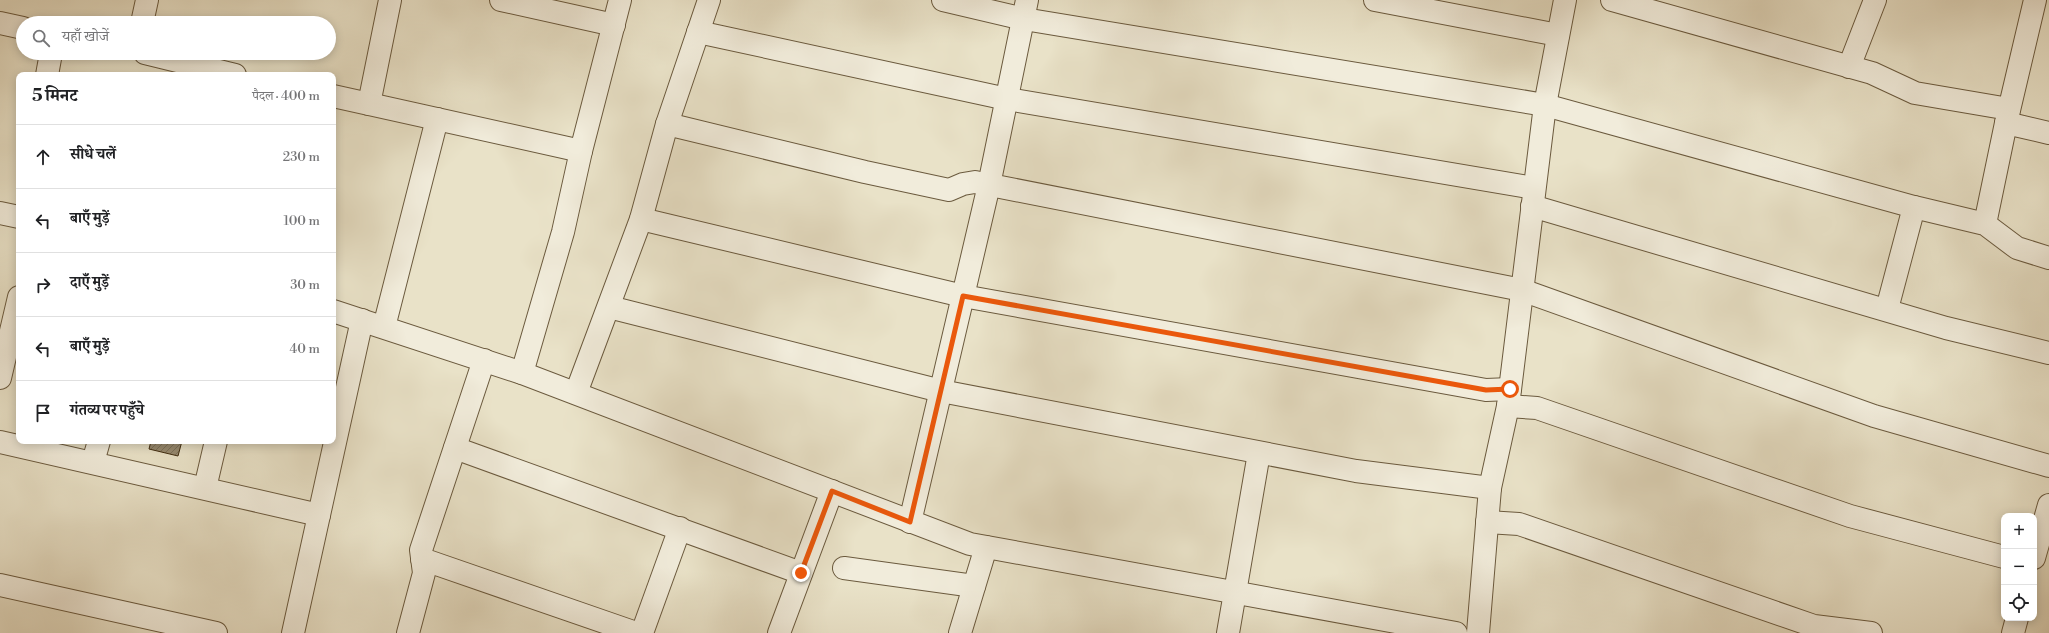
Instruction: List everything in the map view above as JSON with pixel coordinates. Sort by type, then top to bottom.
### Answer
[{"type":"street","points":[[144,16],[147,0]]},
{"type":"street","points":[[369,104],[390,0]]},
{"type":"street","points":[[501,0],[614,25]]},
{"type":"street","points":[[522,372],[563,232],[581,151],[620,0]]},
{"type":"street","points":[[576,393],[641,219],[667,124],[709,0]]},
{"type":"street","points":[[943,0],[1026,10],[1545,105],[1914,207],[1985,224],[2017,248],[2049,258]]},
{"type":"street","points":[[1375,0],[1558,35]]},
{"type":"street","points":[[1478,633],[1490,488],[1509,397],[1545,105],[1565,0]]},
{"type":"street","points":[[1612,0],[1872,73],[1915,92],[2007,116],[2049,133]]},
{"type":"street","points":[[1849,67],[1875,0]]},
{"type":"street","points":[[1985,224],[2007,116],[2035,0]]},
{"type":"street","points":[[910,522],[989,185],[1026,10]]},
{"type":"street","points":[[0,23],[16,26]]},
{"type":"street","points":[[698,32],[1007,99],[1533,197],[1946,328],[2049,353]]},
{"type":"street","points":[[47,72],[49,60]]},
{"type":"street","points":[[167,60],[204,72]]},
{"type":"street","points":[[336,97],[581,151]]},
{"type":"street","points":[[384,327],[437,120]]},
{"type":"street","points":[[667,124],[865,172],[949,190],[963,184],[975,182],[1522,290],[1874,416],[2049,466]]},
{"type":"street","points":[[1887,309],[1914,207]]},
{"type":"street","points":[[641,219],[963,296],[1486,390],[1850,516],[2001,556]]},
{"type":"street","points":[[609,307],[941,391],[1356,472],[1490,488]]},
{"type":"street","points":[[0,378],[16,310]]},
{"type":"street","points":[[336,312],[522,372],[970,544],[1456,633]]},
{"type":"street","points":[[336,438],[362,320]]},
{"type":"street","points":[[408,633],[424,574],[421,550],[484,360]]},
{"type":"street","points":[[0,442],[93,462],[319,515]]},
{"type":"street","points":[[93,462],[98,444]]},
{"type":"street","points":[[205,488],[215,444]]},
{"type":"street","points":[[293,633],[335,444]]},
{"type":"street","points":[[455,448],[680,528],[801,573]]},
{"type":"street","points":[[1228,633],[1259,453]]},
{"type":"street","points":[[779,633],[832,491]]},
{"type":"street","points":[[2037,549],[2049,507]]},
{"type":"street","points":[[1487,522],[1519,524],[1814,626],[1871,633]]},
{"type":"street","points":[[642,633],[680,528]]},
{"type":"street","points":[[960,633],[986,547]]},
{"type":"street","points":[[422,559],[636,633]]},
{"type":"street","points":[[844,568],[974,586]]},
{"type":"street","points":[[0,585],[216,633]]},
{"type":"street","points":[[2013,633],[2016,621]]},
{"type":"building","points":[[150,444],[181,444],[178,456],[149,449]]},
{"type":"route","points":[[801,573],[832,491],[910,522],[963,296],[1486,390],[1510,389]]}]
